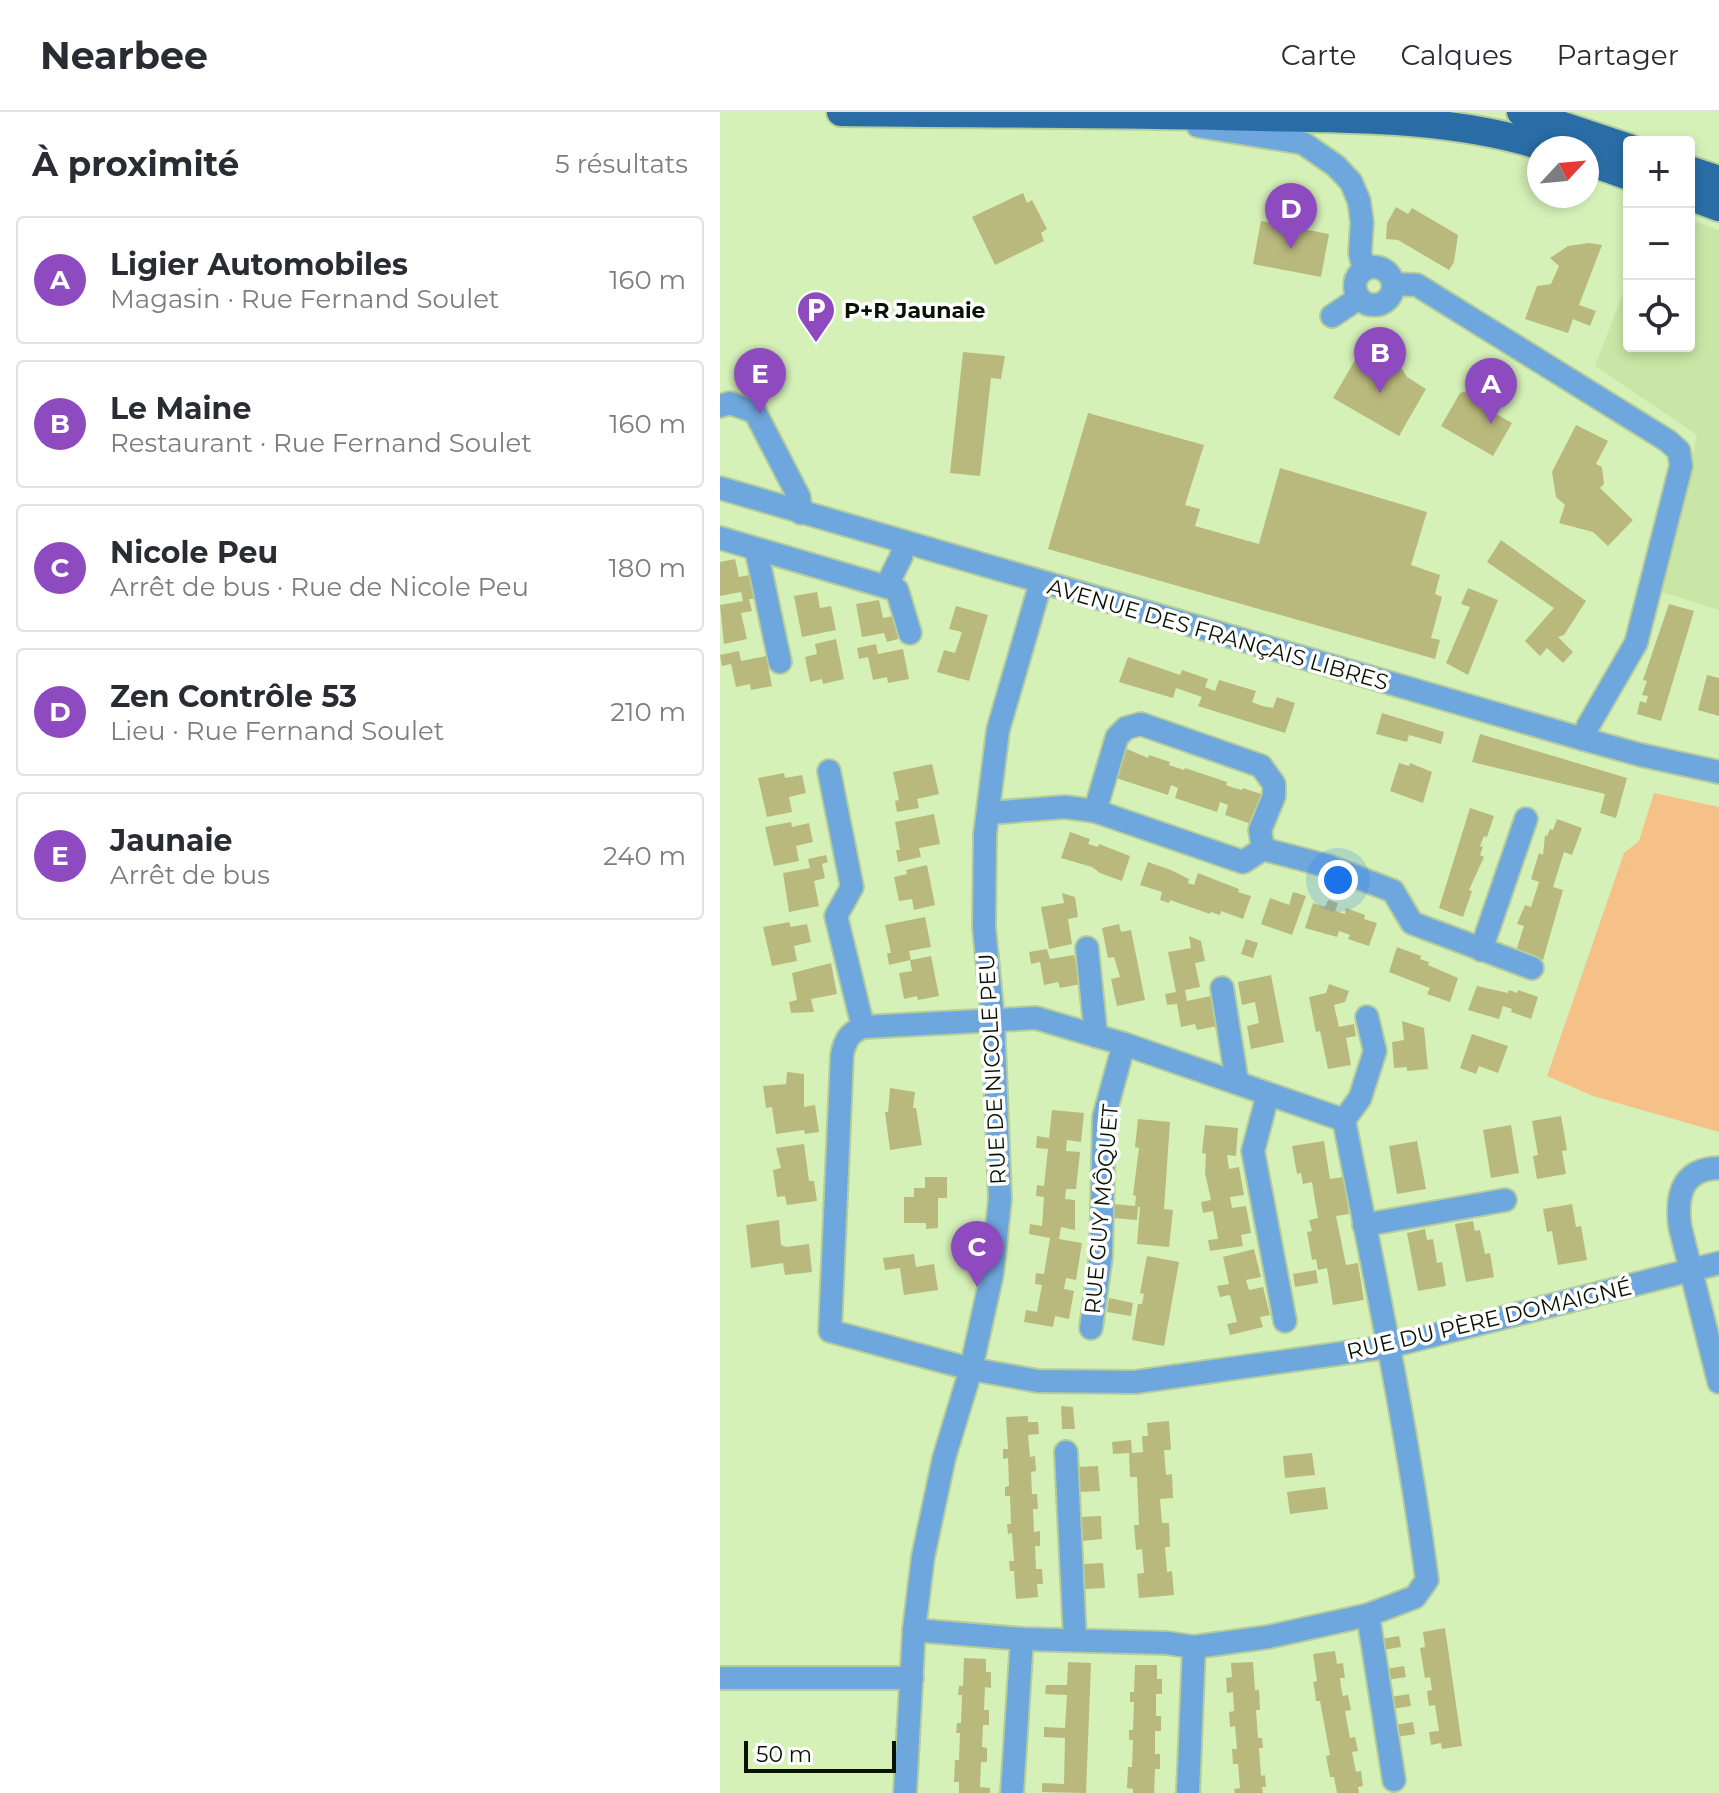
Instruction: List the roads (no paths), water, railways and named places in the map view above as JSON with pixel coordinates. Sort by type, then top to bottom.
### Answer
[{"type":"main road","points":[[841,112],[1122,113],[1379,120],[1438,125],[1527,141]]},
{"type":"main road","points":[[1521,112],[1623,146]]},
{"type":"main road","points":[[1599,165],[1623,174]]},
{"type":"main road","points":[[1695,172],[1719,180]]},
{"type":"main road","points":[[1695,198],[1719,207]]},
{"type":"street","points":[[1122,113],[1303,143],[1320,153],[1351,182],[1359,201],[1362,222],[1360,253],[1364,270]]},
{"type":"street","points":[[1377,267],[1393,284],[1390,297],[1380,304],[1366,304],[1359,298],[1355,285],[1356,278],[1364,270],[1377,267]]},
{"type":"street","points":[[1393,284],[1417,285],[1668,441],[1679,451],[1681,466],[1636,643],[1583,739]]},
{"type":"street","points":[[1332,316],[1359,298]]},
{"type":"street","points":[[723,404],[755,412],[799,497],[801,513]]},
{"type":"street","name":"AVENUE DES FRANÇAIS LIBRES","points":[[720,488],[1583,739],[1719,772]]},
{"type":"street","points":[[720,538],[887,585],[897,590],[910,633]]},
{"type":"street","points":[[887,585],[901,557],[904,543]]},
{"type":"street","points":[[756,549],[780,662]]},
{"type":"street","name":"RUE DE NICOLE PEU","points":[[905,1793],[914,1630],[923,1557],[941,1472],[971,1369],[992,1274],[1000,1199],[993,1019],[984,927],[985,834],[998,730],[1041,582]]},
{"type":"street","points":[[1095,811],[1117,737],[1126,728],[1141,724],[1261,766],[1274,784],[1274,796],[1260,830],[1263,849]]},
{"type":"street","points":[[829,771],[852,887],[836,916],[863,1027],[1036,1018],[1124,1044],[1344,1120]]},
{"type":"street","points":[[988,813],[1065,807],[1095,811],[1243,862],[1263,849],[1328,866],[1393,891],[1412,923],[1532,968]]},
{"type":"street","points":[[1481,950],[1526,819]]},
{"type":"street","points":[[1087,948],[1096,1036]]},
{"type":"street","points":[[1222,988],[1237,1082]]},
{"type":"street","points":[[914,1630],[1022,1639],[1167,1643],[1194,1647],[1268,1637],[1368,1615],[1415,1597],[1427,1580],[1402,1410],[1344,1120],[1360,1098],[1375,1051],[1367,1017]]},
{"type":"street","name":"RUE DU PÈRE DOMAIGNÉ","points":[[863,1027],[852,1031],[845,1041],[842,1055],[830,1331],[971,1369],[1038,1381],[1135,1382],[1387,1347],[1719,1263]]},
{"type":"street","name":"RUE GUY MÔQUET","points":[[1091,1328],[1101,1256],[1104,1117],[1124,1044]]},
{"type":"street","points":[[1268,1094],[1253,1151],[1285,1321]]},
{"type":"street","points":[[1719,1168],[1692,1176],[1681,1188],[1677,1204],[1719,1382]]},
{"type":"street","points":[[1364,1225],[1505,1200]]},
{"type":"street","points":[[1066,1452],[1075,1640]]},
{"type":"street","points":[[1368,1615],[1394,1780]]},
{"type":"street","points":[[1012,1793],[1022,1639]]},
{"type":"street","points":[[1188,1793],[1194,1647]]},
{"type":"street","points":[[720,1678],[912,1678]]},
{"type":"place","name":"Zen Contrôle 53","points":[[1291,249]]},
{"type":"place","name":"P+R Jaunaie","points":[[816,344]]},
{"type":"place","name":"Le Maine","points":[[1380,393]]},
{"type":"place","name":"Jaunaie","points":[[760,414]]},
{"type":"place","name":"Ligier Automobiles","points":[[1491,424]]},
{"type":"place","name":"Nicole Peu","points":[[977,1287]]}]
